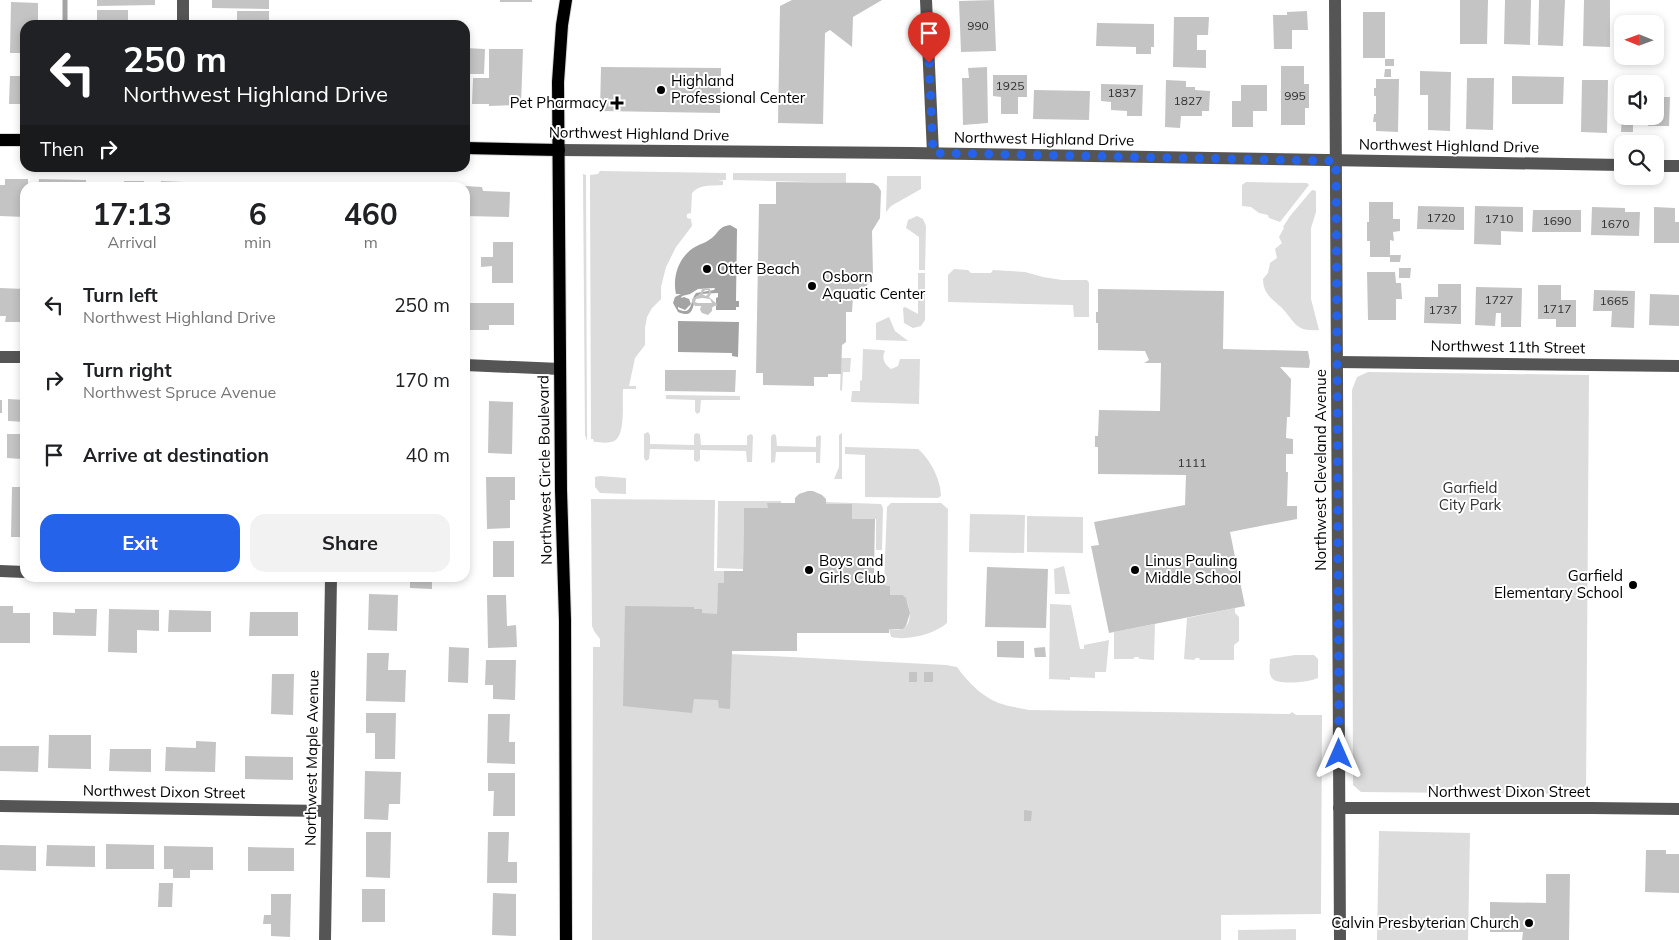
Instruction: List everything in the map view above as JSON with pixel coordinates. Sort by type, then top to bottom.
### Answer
[{"type":"main road","name":"Northwest Circle Boulevard","points":[[566,0],[562,25],[558,82],[561,490],[565,620],[566,940]]},
{"type":"main road","points":[[0,140],[20,140]]},
{"type":"main road","name":"Northwest Highland Drive","points":[[470,148],[558,150]]},
{"type":"street","points":[[183,0],[183,20]]},
{"type":"street","points":[[926,0],[933,153]]},
{"type":"street","name":"Northwest Cleveland Avenue","points":[[1335,0],[1340,940]]},
{"type":"street","name":"Northwest Highland Drive","points":[[558,150],[933,153],[1614,165]]},
{"type":"street","points":[[1664,166],[1679,166]]},
{"type":"street","points":[[0,356],[20,357]]},
{"type":"street","name":"Northwest 11th Street","points":[[1337,362],[1679,366]]},
{"type":"street","points":[[470,365],[560,368]]},
{"type":"street","points":[[0,571],[20,572]]},
{"type":"street","name":"Northwest Maple Avenue","points":[[325,940],[331,582]]},
{"type":"street","name":"Northwest Dixon Street","points":[[0,806],[327,811]]},
{"type":"street","name":"Northwest Dixon Street","points":[[1339,808],[1679,809]]},
{"type":"green space","points":[[600,171],[726,173],[726,180],[718,180],[723,181],[723,185],[702,187],[692,193],[691,213],[687,214],[687,218],[691,219],[692,226],[676,247],[666,267],[661,287],[661,299],[652,308],[647,317],[645,345],[635,358],[629,386],[636,386],[636,389],[623,389],[622,426],[618,438],[606,443],[594,442],[591,439],[590,175],[598,174]]},
{"type":"green space","points":[[733,173],[846,173],[846,183],[733,180]]},
{"type":"green space","points":[[583,174],[586,175],[587,441],[585,435]]},
{"type":"green space","points":[[887,176],[921,176],[921,189],[891,206],[886,212]]},
{"type":"green space","points":[[1246,182],[1307,183],[1309,185],[1280,222],[1269,218],[1268,215],[1259,213],[1251,207],[1242,206],[1242,185]]},
{"type":"green space","points":[[1312,190],[1316,191],[1316,212],[1311,228],[1311,299],[1319,330],[1304,329],[1296,324],[1268,295],[1263,284],[1263,279],[1268,273],[1270,263],[1277,258],[1275,249],[1282,243],[1279,237],[1283,227]]},
{"type":"green space","points":[[917,216],[923,219],[926,226],[925,270],[919,270],[919,237],[906,228],[908,220]]},
{"type":"green space","points":[[954,269],[968,270],[971,273],[991,273],[993,270],[1025,272],[1062,280],[1087,280],[1089,283],[1089,317],[1074,317],[1073,305],[948,302],[948,275]]},
{"type":"green space","points":[[918,273],[925,273],[925,320],[921,326],[913,328],[904,323],[903,308],[905,307],[918,314]]},
{"type":"green space","points":[[889,317],[895,331],[908,341],[876,340],[876,323]]},
{"type":"green space","points":[[863,349],[885,351],[884,361],[891,369],[898,366],[900,359],[920,359],[919,404],[851,402],[852,391],[860,391]]},
{"type":"green space","points":[[841,358],[851,358],[850,372],[843,372],[842,391],[840,390]]},
{"type":"green space","name":"Garfield City Park","points":[[1368,372],[1589,375],[1586,794],[1361,792],[1353,785],[1352,390],[1357,377]]},
{"type":"green space","points":[[666,395],[740,396],[740,400],[701,400],[700,412],[697,414],[695,411],[695,400],[666,399]]},
{"type":"green space","points":[[648,432],[650,444],[694,445],[694,435],[696,433],[700,434],[701,445],[747,445],[747,436],[751,434],[753,436],[752,462],[747,462],[746,451],[700,450],[700,460],[697,462],[694,460],[694,450],[650,449],[649,459],[646,461],[644,458],[644,434]]},
{"type":"green space","points":[[842,433],[842,479],[834,479],[839,467],[839,435]]},
{"type":"green space","points":[[773,434],[776,435],[777,446],[816,447],[816,437],[820,435],[820,463],[816,463],[816,452],[776,452],[775,462],[771,463],[771,437]]},
{"type":"green space","points":[[845,447],[918,449],[927,458],[934,470],[941,490],[941,496],[938,498],[865,497],[865,455],[845,454]]},
{"type":"green space","points":[[595,477],[626,478],[626,494],[600,493],[595,487]]},
{"type":"green space","points":[[591,499],[715,500],[714,571],[724,571],[724,583],[718,583],[717,651],[635,649],[946,665],[957,667],[971,684],[995,702],[1029,710],[1290,714],[1292,712],[1296,715],[1322,715],[1321,914],[1221,915],[1221,940],[592,940],[593,647],[600,647],[600,639],[592,626]]},
{"type":"green space","points":[[718,501],[781,501],[781,503],[768,503],[768,508],[744,508],[743,569],[717,568]]},
{"type":"green space","points":[[825,502],[881,504],[883,508],[882,550],[876,550],[876,519],[852,519],[852,504],[826,504]]},
{"type":"green space","points":[[891,503],[941,503],[948,509],[947,623],[928,633],[913,637],[891,637],[889,629],[902,629],[906,627],[910,613],[903,595],[890,595],[890,586],[884,585],[887,507]]},
{"type":"green space","points":[[970,514],[1025,515],[1024,553],[969,552]]},
{"type":"green space","points":[[1027,516],[1083,517],[1083,553],[1027,552]]},
{"type":"green space","points":[[1064,566],[1070,594],[1055,594],[1054,569]]},
{"type":"green space","points":[[1050,604],[1071,605],[1080,649],[1084,649],[1084,645],[1109,640],[1106,672],[1095,672],[1095,678],[1070,677],[1070,680],[1049,679]]},
{"type":"green space","points":[[1235,608],[1235,613],[1239,617],[1239,641],[1234,645],[1234,660],[1184,659],[1187,618]]},
{"type":"green space","points":[[1155,624],[1154,660],[1140,659],[1138,657],[1133,659],[1114,659],[1114,632]]},
{"type":"green space","points":[[1295,655],[1314,655],[1318,659],[1318,678],[1287,683],[1272,678],[1270,659]]},
{"type":"green space","points":[[1379,831],[1470,833],[1468,940],[1377,940]]},
{"type":"green space","points":[[1296,929],[1296,940],[1238,940],[1238,930]]},
{"type":"shaded area","name":"Otter Beach","points":[[730,225],[737,229],[736,301],[739,301],[739,307],[736,307],[736,310],[716,310],[718,293],[700,294],[696,297],[690,313],[683,314],[678,312],[673,303],[675,297],[681,294],[676,294],[675,281],[681,261],[689,251],[709,240],[726,226]],"holes":[[[715,288],[714,290],[696,293],[689,309],[686,311],[678,309],[678,307],[685,310],[691,304],[689,299],[681,298],[682,296],[698,289]]]},
{"type":"shaded area","points":[[678,321],[739,322],[738,357],[732,356],[732,353],[678,352]]},
{"type":"building","points":[[97,0],[155,0],[155,5],[97,6]]},
{"type":"building","points":[[212,0],[269,0],[269,9],[212,8]]},
{"type":"building","points":[[500,0],[532,0],[532,2],[500,2]]},
{"type":"building","points":[[792,0],[882,0],[853,17],[852,47],[830,30],[825,33],[823,124],[778,123],[780,6]]},
{"type":"building","points":[[994,0],[996,51],[961,52],[959,1]]},
{"type":"building","points":[[1460,0],[1488,0],[1487,44],[1460,44]]},
{"type":"building","points":[[1505,0],[1531,0],[1530,45],[1504,44]]},
{"type":"building","points":[[1539,0],[1565,0],[1563,46],[1538,45]]},
{"type":"building","points":[[1584,0],[1610,0],[1610,47],[1583,46]]},
{"type":"building","points":[[11,2],[38,3],[38,20],[20,20],[20,53],[10,53]]},
{"type":"building","points":[[97,10],[128,10],[128,20],[97,20]]},
{"type":"building","points":[[237,11],[269,11],[269,20],[237,20]]},
{"type":"building","points":[[1307,11],[1308,30],[1292,30],[1292,49],[1274,49],[1273,15],[1287,15],[1287,12]]},
{"type":"building","points":[[1363,12],[1385,12],[1385,58],[1363,58]]},
{"type":"building","points":[[1174,17],[1209,17],[1208,35],[1197,35],[1197,50],[1206,50],[1206,68],[1173,67]]},
{"type":"building","points":[[1097,23],[1154,24],[1154,47],[1151,47],[1151,54],[1136,54],[1136,47],[1096,46]]},
{"type":"building","points":[[470,48],[485,49],[484,74],[470,74]]},
{"type":"building","points":[[489,49],[523,49],[521,105],[489,106],[489,104],[472,104],[473,78],[489,78]]},
{"type":"building","points":[[1385,59],[1394,59],[1394,66],[1385,66]]},
{"type":"building","points":[[1281,66],[1304,66],[1304,84],[1309,84],[1309,108],[1305,108],[1305,125],[1281,125]]},
{"type":"building","name":"Highland Professional Center","points":[[601,67],[721,68],[720,113],[600,111]]},
{"type":"building","points":[[987,67],[988,123],[963,125],[962,78],[969,78],[968,68]]},
{"type":"building","points":[[1385,69],[1391,69],[1391,77],[1384,77]]},
{"type":"building","points":[[1420,71],[1451,72],[1450,131],[1428,130],[1428,95],[1420,95]]},
{"type":"building","points":[[993,75],[1027,75],[1027,97],[1018,97],[1018,114],[1001,114],[1001,97],[993,96]]},
{"type":"building","points":[[10,76],[20,76],[20,104],[9,104]]},
{"type":"building","points":[[1512,76],[1564,77],[1563,104],[1512,104]]},
{"type":"building","points":[[1467,78],[1494,78],[1493,130],[1466,129]]},
{"type":"building","points":[[1376,79],[1399,79],[1398,132],[1376,131],[1376,122],[1373,122],[1374,114],[1376,114],[1374,88],[1376,88]]},
{"type":"building","points":[[1166,80],[1186,81],[1186,87],[1210,91],[1209,111],[1202,111],[1202,116],[1181,116],[1180,128],[1165,127]]},
{"type":"building","points":[[1582,80],[1608,80],[1607,133],[1581,132]]},
{"type":"building","points":[[1101,84],[1143,85],[1142,116],[1127,116],[1127,111],[1111,110],[1111,102],[1101,101]]},
{"type":"building","points":[[1241,85],[1267,85],[1267,111],[1253,111],[1253,127],[1232,127],[1232,101],[1241,101]]},
{"type":"building","points":[[1034,90],[1090,91],[1089,120],[1033,119]]},
{"type":"building","points":[[1664,97],[1670,97],[1669,126],[1648,126],[1664,125]]},
{"type":"building","points":[[1621,125],[1633,125],[1633,132],[1621,132]]},
{"type":"building","points":[[5,179],[28,179],[28,182],[20,182],[20,217],[0,216],[0,185],[5,185]]},
{"type":"building","points":[[39,179],[86,180],[86,182],[39,182]]},
{"type":"building","points":[[124,181],[144,181],[144,182]]},
{"type":"building","name":"Osborn Aquatic Center","points":[[776,182],[873,183],[881,191],[880,218],[872,231],[873,275],[860,297],[853,297],[852,312],[846,312],[846,342],[842,345],[841,374],[828,374],[828,377],[814,377],[814,386],[763,385],[763,373],[756,373],[759,204],[776,204]]},
{"type":"building","points":[[470,186],[482,187],[483,191],[510,192],[509,217],[470,216]]},
{"type":"building","points":[[1369,202],[1393,202],[1393,219],[1400,219],[1400,231],[1393,232],[1394,241],[1390,240],[1390,255],[1401,255],[1400,262],[1390,262],[1390,257],[1370,257],[1370,241],[1367,241]]},
{"type":"building","points":[[1418,206],[1464,207],[1464,230],[1417,229]]},
{"type":"building","points":[[1475,206],[1523,207],[1523,232],[1501,231],[1501,245],[1474,244]]},
{"type":"building","points":[[1592,207],[1625,208],[1625,212],[1640,212],[1639,236],[1591,235]]},
{"type":"building","points":[[1654,207],[1675,208],[1675,222],[1679,222],[1679,243],[1654,243]]},
{"type":"building","points":[[1533,210],[1581,210],[1581,232],[1532,232]]},
{"type":"building","points":[[493,242],[513,242],[513,283],[492,283],[492,266],[481,267],[481,257],[493,257]]},
{"type":"building","points":[[1399,268],[1411,268],[1410,278],[1399,278]]},
{"type":"building","points":[[1367,272],[1395,272],[1396,283],[1401,283],[1402,299],[1396,299],[1396,320],[1368,320]]},
{"type":"building","points":[[1438,284],[1461,284],[1461,324],[1424,323],[1425,297],[1438,297]]},
{"type":"building","points":[[1538,285],[1561,285],[1561,300],[1576,300],[1576,327],[1556,327],[1556,319],[1538,319]]},
{"type":"building","points":[[1476,287],[1522,288],[1521,327],[1501,327],[1501,313],[1496,313],[1495,326],[1475,325]]},
{"type":"building","points":[[0,288],[20,289],[20,322],[5,322],[6,316],[0,316]]},
{"type":"building","points":[[702,289],[710,289],[711,294],[709,297],[717,304],[708,315],[702,313],[700,310],[701,306],[695,306],[692,302],[692,299],[700,294]],"holes":[[[705,290],[708,290],[709,293],[706,296],[702,294]],[[696,299],[710,299],[712,303],[695,302]]]},
{"type":"building","points":[[1098,289],[1224,291],[1223,349],[1308,351],[1309,368],[1280,367],[1291,379],[1290,417],[1287,417],[1286,438],[1293,439],[1293,454],[1286,454],[1286,472],[1288,472],[1287,506],[1297,506],[1297,519],[1230,532],[1245,606],[1109,633],[1091,546],[1099,545],[1094,522],[1185,505],[1186,475],[1098,474],[1098,447],[1095,447],[1095,436],[1098,436],[1099,410],[1160,411],[1161,363],[1144,363],[1149,360],[1145,351],[1098,350],[1096,312],[1098,312]]},
{"type":"building","points":[[1594,290],[1635,291],[1634,328],[1611,327],[1612,311],[1593,311]]},
{"type":"building","points":[[1650,294],[1679,295],[1679,326],[1649,325]]},
{"type":"building","points":[[470,303],[514,303],[514,325],[489,325],[489,330],[470,330]]},
{"type":"building","points":[[665,370],[736,370],[735,392],[665,391]]},
{"type":"building","points":[[8,399],[20,400],[20,422],[8,421]]},
{"type":"building","points":[[0,400],[2,400],[2,413],[0,413]]},
{"type":"building","points":[[489,401],[513,402],[512,454],[488,453]]},
{"type":"building","points":[[7,434],[20,434],[20,459],[7,458]]},
{"type":"building","points":[[486,477],[515,477],[515,500],[510,500],[510,528],[487,529]]},
{"type":"building","points":[[12,487],[20,487],[20,537],[11,537]]},
{"type":"building","name":"Boys and Girls Club","points":[[808,491],[822,495],[826,499],[826,504],[852,504],[852,519],[875,519],[874,574],[884,574],[884,585],[890,586],[890,595],[903,595],[906,598],[910,613],[906,626],[903,629],[889,629],[889,633],[797,633],[797,651],[732,651],[730,709],[719,708],[718,700],[694,699],[692,713],[623,706],[625,606],[694,607],[694,609],[702,609],[702,613],[717,614],[718,583],[724,583],[724,571],[743,571],[744,508],[768,508],[767,503],[795,503],[795,498],[799,494]]},
{"type":"building","points":[[493,541],[514,541],[514,577],[493,577]]},
{"type":"building","points":[[987,567],[1048,569],[1046,628],[985,627]]},
{"type":"building","points":[[410,582],[432,582],[432,589],[410,588]]},
{"type":"building","points":[[369,594],[398,595],[397,631],[368,630]]},
{"type":"building","points":[[487,595],[506,595],[507,626],[516,625],[517,647],[488,648]]},
{"type":"building","points":[[0,606],[13,606],[13,613],[30,613],[30,643],[0,643]]},
{"type":"building","points":[[75,609],[97,609],[96,636],[53,635],[53,612],[75,613]]},
{"type":"building","points":[[109,609],[159,610],[159,631],[137,630],[137,653],[108,652]]},
{"type":"building","points":[[169,610],[211,611],[211,632],[168,632]]},
{"type":"building","points":[[250,612],[298,612],[298,636],[249,636]]},
{"type":"building","points":[[997,641],[1024,641],[1024,658],[997,657]]},
{"type":"building","points":[[449,647],[469,648],[468,683],[448,682]]},
{"type":"building","points":[[1045,647],[1046,657],[1035,657],[1034,648]]},
{"type":"building","points":[[367,653],[389,653],[388,670],[406,670],[405,702],[366,701]]},
{"type":"building","points":[[486,660],[516,660],[515,700],[493,699],[493,685],[485,685]]},
{"type":"building","points":[[909,672],[917,672],[917,682],[909,682]]},
{"type":"building","points":[[924,672],[933,672],[933,682],[924,682]]},
{"type":"building","points":[[272,674],[294,674],[293,715],[271,714]]},
{"type":"building","points":[[366,713],[396,713],[395,759],[375,759],[375,733],[366,733]]},
{"type":"building","points":[[488,714],[510,714],[509,742],[515,742],[515,764],[487,763]]},
{"type":"building","points":[[49,735],[91,735],[91,769],[48,768]]},
{"type":"building","points":[[196,741],[216,742],[215,772],[165,771],[166,747],[196,748]]},
{"type":"building","points":[[0,746],[39,746],[38,772],[0,771]]},
{"type":"building","points":[[110,749],[151,749],[151,772],[109,771]]},
{"type":"building","points":[[245,756],[293,757],[293,780],[245,779]]},
{"type":"building","points":[[365,771],[401,772],[400,804],[389,804],[388,820],[364,819]]},
{"type":"building","points":[[488,773],[515,773],[515,816],[493,816],[494,791],[488,791]]},
{"type":"building","points":[[1024,810],[1032,811],[1031,821],[1024,821]]},
{"type":"building","points":[[366,832],[391,832],[390,878],[366,877]]},
{"type":"building","points":[[488,832],[509,832],[508,862],[517,862],[517,883],[487,883]]},
{"type":"building","points":[[106,844],[154,845],[154,869],[106,869]]},
{"type":"building","points":[[0,845],[36,846],[36,871],[0,870]]},
{"type":"building","points":[[47,845],[95,846],[95,867],[46,866]]},
{"type":"building","points":[[164,846],[213,847],[213,870],[190,870],[190,878],[173,878],[173,869],[164,869]]},
{"type":"building","points":[[248,847],[294,848],[294,871],[248,871]]},
{"type":"building","points":[[1646,850],[1666,850],[1666,854],[1679,854],[1679,893],[1645,892]]},
{"type":"building","points":[[1546,874],[1570,874],[1569,940],[1522,940],[1523,932],[1490,932],[1490,902],[1546,903]]},
{"type":"building","points":[[159,883],[173,883],[172,907],[158,907]]},
{"type":"building","points":[[362,889],[385,889],[385,922],[362,922]]},
{"type":"building","points":[[493,893],[516,894],[516,936],[492,935]]},
{"type":"building","points":[[271,894],[291,894],[290,937],[271,936],[271,924],[263,924],[264,915],[271,915]]},
{"type":"waterway","points":[[65,0],[65,20]]},
{"type":"place","name":"Highland Professional Center","points":[[661,90]]},
{"type":"place","name":"Pet Pharmacy","points":[[617,103]]},
{"type":"place","name":"Otter Beach","points":[[707,269]]},
{"type":"place","name":"Osborn Aquatic Center","points":[[812,286]]},
{"type":"place","name":"Boys and Girls Club","points":[[809,570]]},
{"type":"place","name":"Linus Pauling Middle School","points":[[1135,570]]},
{"type":"place","name":"Garfield Elementary School","points":[[1633,585]]},
{"type":"place","name":"Calvin Presbyterian Church","points":[[1529,923]]},
{"type":"route","points":[[929,63],[933,153],[1336,161],[1339,754]]}]
